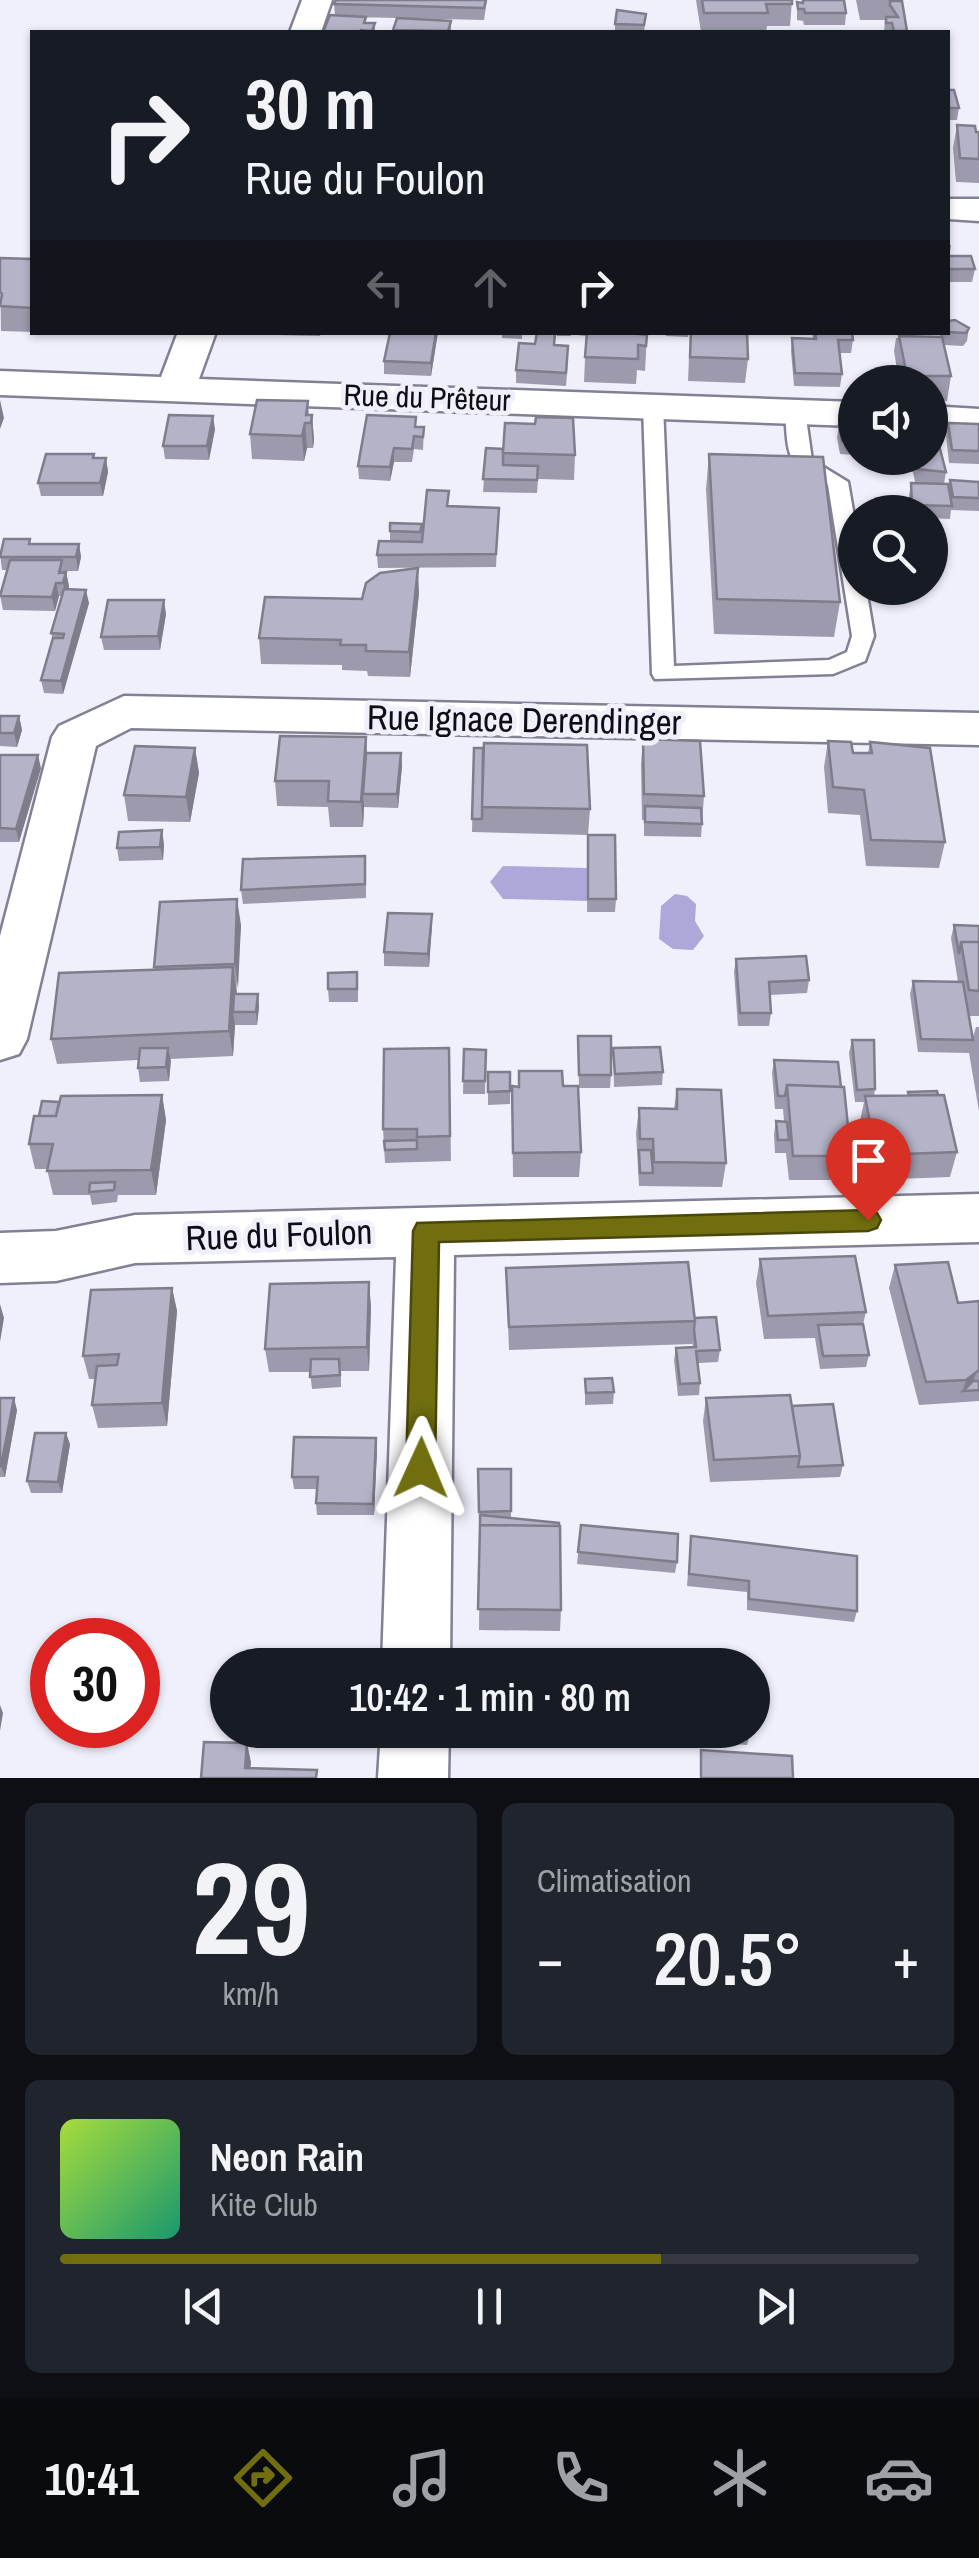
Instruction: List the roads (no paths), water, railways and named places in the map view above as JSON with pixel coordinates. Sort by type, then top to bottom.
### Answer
[{"type":"street","points":[[307,30],[317,0]]},
{"type":"street","points":[[950,209],[979,210]]},
{"type":"street","points":[[176,390],[196,335]]},
{"type":"street","name":"Rue du Prêteur","points":[[0,383],[838,413]]},
{"type":"street","points":[[948,419],[979,420]]},
{"type":"street","name":"Rue Ignace Derendinger","points":[[0,1038],[75,737],[124,712],[979,729]]},
{"type":"street","name":"Rue du Foulon","points":[[0,1258],[56,1256],[135,1240],[979,1218]]},
{"type":"street","points":[[416,1648],[426,1231]]},
{"type":"street","points":[[414,1748],[414,1778]]},
{"type":"lane","points":[[653,406],[662,674],[833,667],[857,656],[863,636],[858,605]]},
{"type":"lane","points":[[795,411],[800,460],[806,470],[838,482],[840,495]]}]
